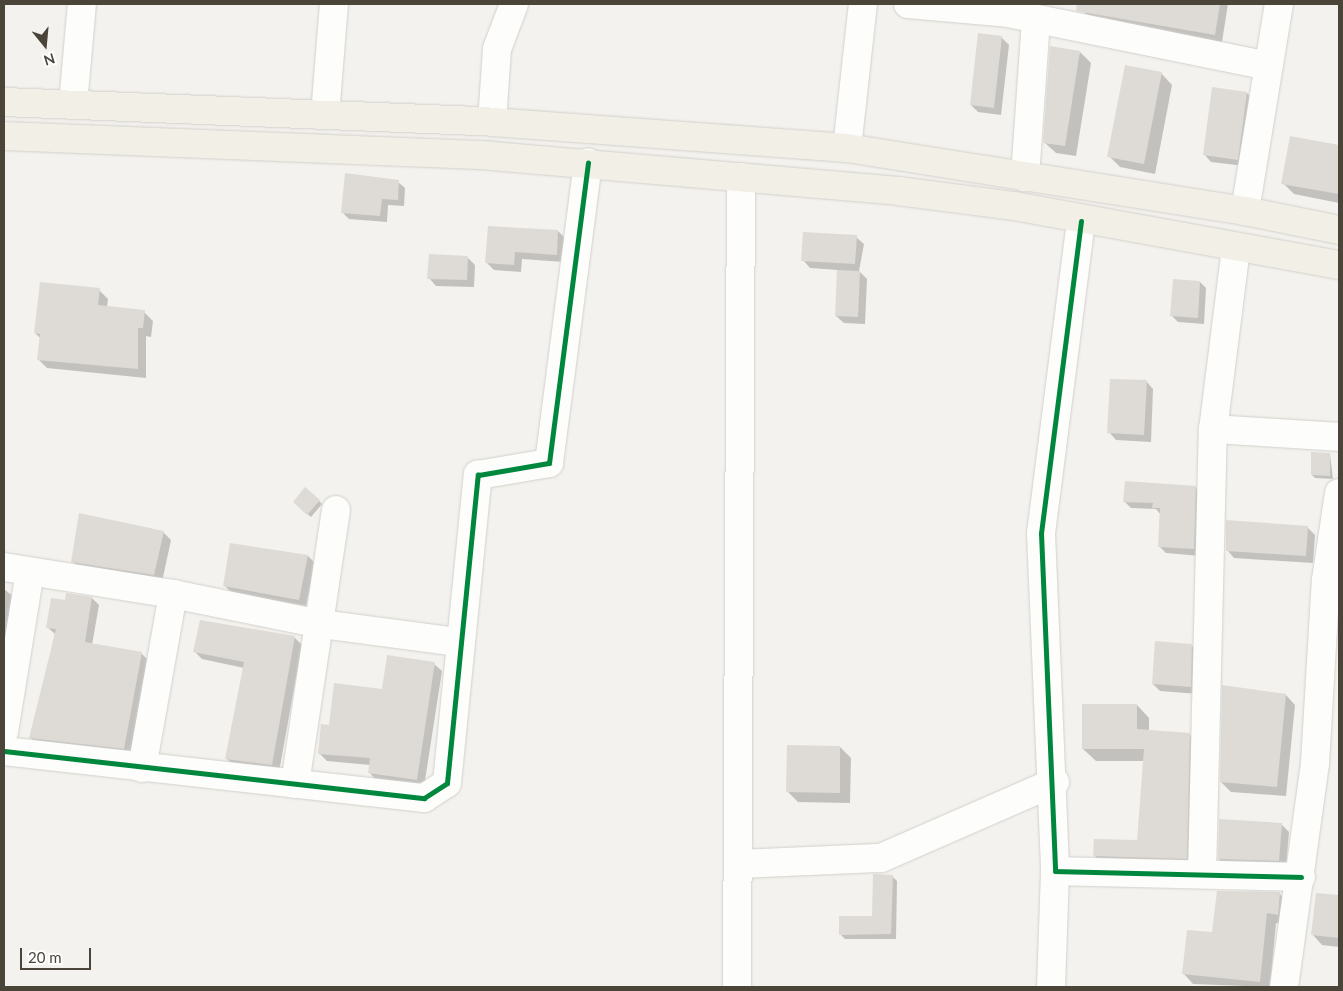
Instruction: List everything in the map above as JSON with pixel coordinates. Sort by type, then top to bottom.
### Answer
[{"type":"main road","points":[[4,102],[492,122],[847,148],[1245,210],[1339,230]]},
{"type":"main road","points":[[4,136],[588,163],[741,177],[1014,206],[1080,221],[1339,265]]},
{"type":"street","points":[[73,104],[82,4]]},
{"type":"street","points":[[325,115],[334,4]]},
{"type":"street","points":[[492,122],[497,49],[514,4]]},
{"type":"street","points":[[847,148],[863,4]]},
{"type":"street","points":[[908,4],[1008,8],[1036,22],[1268,66]]},
{"type":"street","points":[[1245,210],[1279,4]]},
{"type":"street","points":[[1025,176],[1036,22]]},
{"type":"street","points":[[4,751],[142,768],[424,798],[447,783],[458,642],[478,475],[549,463],[588,163]]},
{"type":"street","points":[[737,987],[741,864],[741,177]]},
{"type":"street","points":[[1051,987],[1055,871],[1055,782],[1041,533],[1080,221]]},
{"type":"street","points":[[1202,873],[1213,429],[1236,248]]},
{"type":"street","points":[[1213,429],[1339,437]]},
{"type":"street","points":[[1284,987],[1301,877],[1315,763],[1333,580],[1339,492]]},
{"type":"street","points":[[295,784],[321,624],[336,510]]},
{"type":"street","points":[[4,567],[173,594],[321,624],[458,642]]},
{"type":"street","points":[[4,732],[30,572]]},
{"type":"street","points":[[142,768],[173,594]]},
{"type":"street","points":[[741,864],[880,858],[1055,782]]},
{"type":"street","points":[[1055,871],[1202,873],[1301,877]]},
{"type":"building","points":[[1077,4],[1220,4],[1215,35],[1076,11]]},
{"type":"building","points":[[978,33],[1002,36],[994,108],[970,105]]},
{"type":"building","points":[[1050,46],[1080,51],[1065,146],[1043,143]]},
{"type":"building","points":[[1125,65],[1162,72],[1144,164],[1107,157]]},
{"type":"building","points":[[1212,87],[1247,92],[1238,160],[1203,155]]},
{"type":"building","points":[[1290,136],[1339,145],[1339,194],[1281,184]]},
{"type":"building","points":[[345,173],[399,180],[398,200],[382,199],[380,216],[341,213]]},
{"type":"building","points":[[488,226],[558,230],[557,255],[515,252],[514,265],[485,263]]},
{"type":"building","points":[[803,232],[857,235],[855,264],[801,261]]},
{"type":"building","points":[[429,254],[468,256],[467,280],[427,279]]},
{"type":"building","points":[[837,270],[860,271],[858,317],[835,316]]},
{"type":"building","points":[[1173,279],[1200,281],[1198,318],[1170,316]]},
{"type":"building","points":[[40,282],[100,288],[98,305],[145,310],[143,328],[138,328],[138,369],[37,360],[40,334],[34,333]]},
{"type":"building","points":[[1110,379],[1147,380],[1144,435],[1107,433]]},
{"type":"building","points":[[1311,452],[1330,453],[1330,476],[1311,475]]},
{"type":"building","points":[[1125,481],[1196,486],[1194,549],[1158,547],[1160,508],[1152,508],[1153,503],[1123,502]]},
{"type":"building","points":[[305,487],[320,500],[307,515],[293,502]]},
{"type":"building","points":[[79,513],[164,531],[154,575],[71,562]]},
{"type":"building","points":[[1226,520],[1308,526],[1306,556],[1226,551]]},
{"type":"building","points":[[230,543],[308,555],[299,600],[223,586]]},
{"type":"building","points":[[66,593],[92,597],[85,642],[142,652],[124,749],[29,738],[56,629],[46,628],[51,598],[65,600]]},
{"type":"building","points":[[200,620],[295,636],[272,765],[225,759],[244,662],[193,652]]},
{"type":"building","points":[[1155,641],[1192,644],[1191,687],[1152,684]]},
{"type":"building","points":[[387,655],[435,662],[417,780],[368,773],[370,758],[318,754],[321,724],[329,725],[334,683],[382,689]]},
{"type":"building","points":[[1222,685],[1286,694],[1277,787],[1220,782]]},
{"type":"building","points":[[1082,704],[1137,704],[1137,729],[1190,733],[1187,859],[1093,856],[1094,839],[1137,840],[1144,749],[1082,749]]},
{"type":"building","points":[[787,745],[840,746],[840,793],[786,792]]},
{"type":"building","points":[[1219,819],[1282,823],[1279,861],[1218,859]]},
{"type":"building","points":[[873,874],[893,875],[891,934],[839,935],[839,916],[872,916]]},
{"type":"building","points":[[1217,891],[1280,892],[1278,915],[1267,913],[1260,982],[1182,974],[1187,930],[1212,932]]},
{"type":"building","points":[[1316,893],[1339,895],[1339,938],[1311,935]]},
{"type":"cycle path","points":[[4,751],[424,798],[447,783],[478,475],[549,463],[588,163]]},
{"type":"cycle path","points":[[1081,221],[1041,533],[1055,871],[1301,877]]}]
